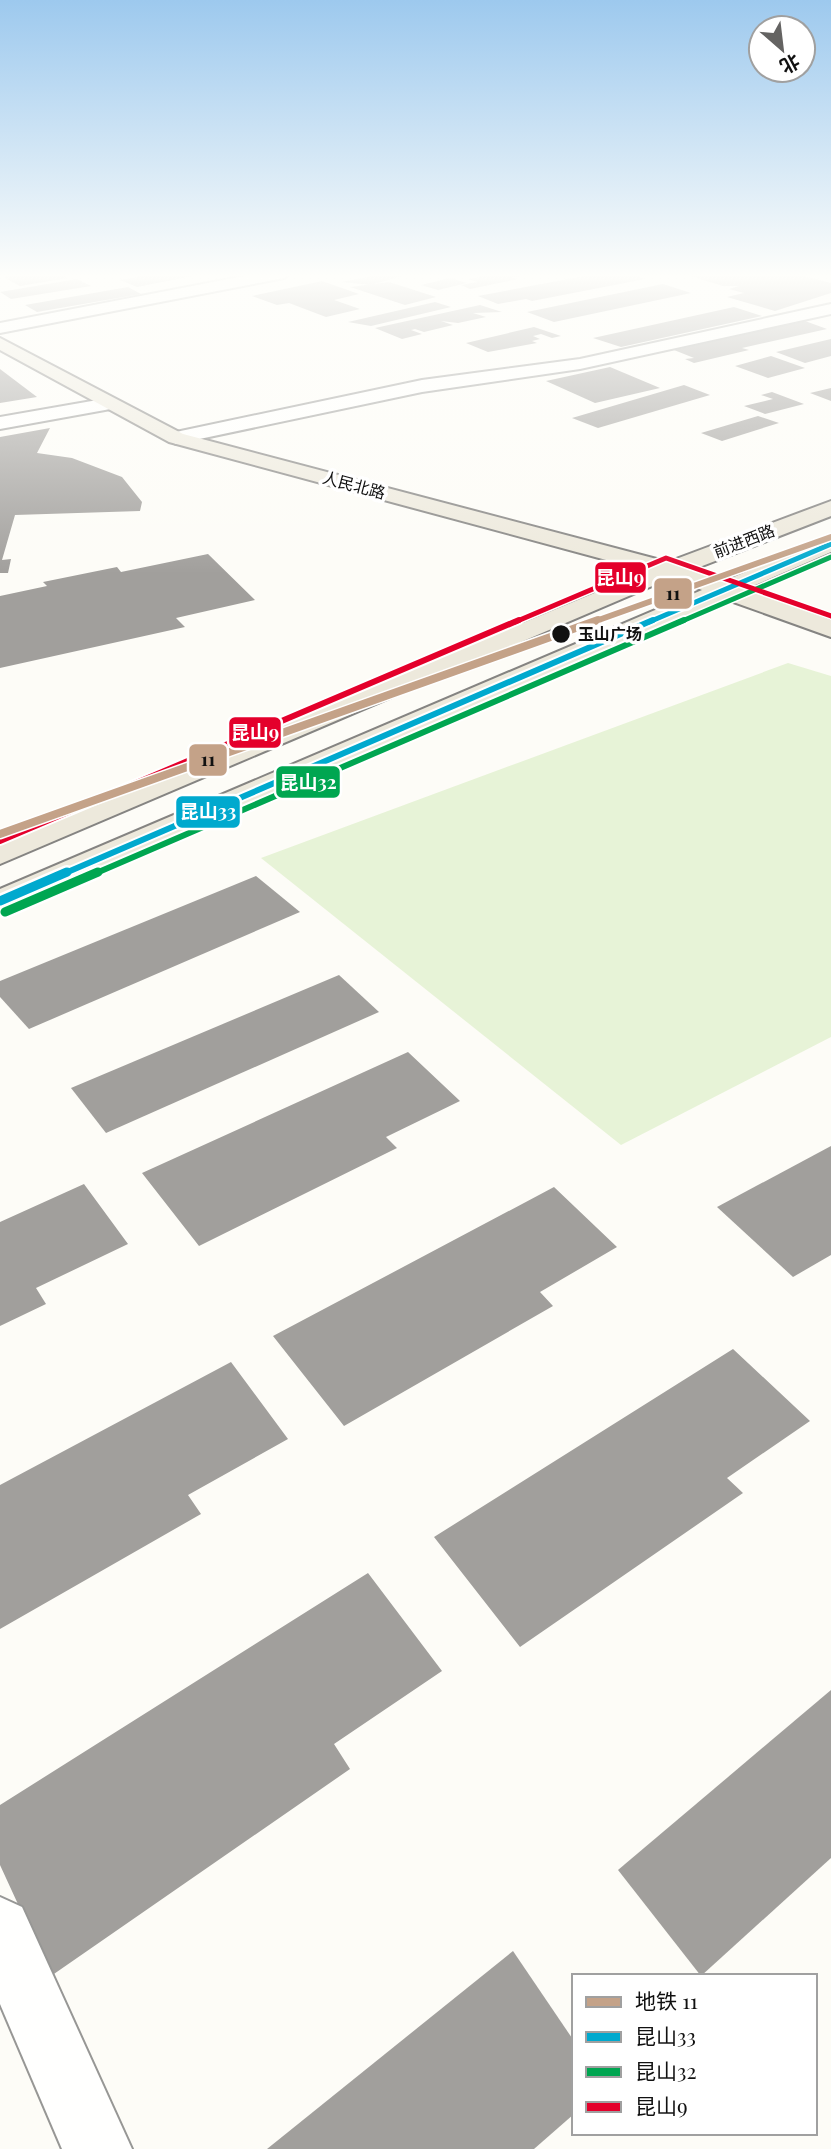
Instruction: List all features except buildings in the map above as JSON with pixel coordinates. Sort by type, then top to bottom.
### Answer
[{"type":"main road","name":"人民北路","points":[[54,373],[176,438],[670,570],[831,629]]},
{"type":"main road","name":"前进西路","points":[[0,854],[670,570],[831,508]]},
{"type":"main road","name":"前进西路","points":[[0,901],[831,544]]},
{"type":"street","points":[[176,438],[422,386],[513,373]]},
{"type":"street","points":[[0,423],[108,404]]},
{"type":"street","points":[[0,1929],[97,2149]]},
{"type":"green space","points":[[788,663],[831,676],[831,1037],[621,1145],[261,858]]},
{"type":"metro line","name":"11","points":[[0,834],[831,537]]},
{"type":"transit line","name":"昆山33","points":[[0,901],[831,544]]},
{"type":"transit line","name":"昆山32","points":[[5,912],[831,557]]},
{"type":"transit line","name":"昆山9","points":[[0,841],[666,558],[831,616]]},
{"type":"place","name":"玉山广场","points":[[561,634]]}]
